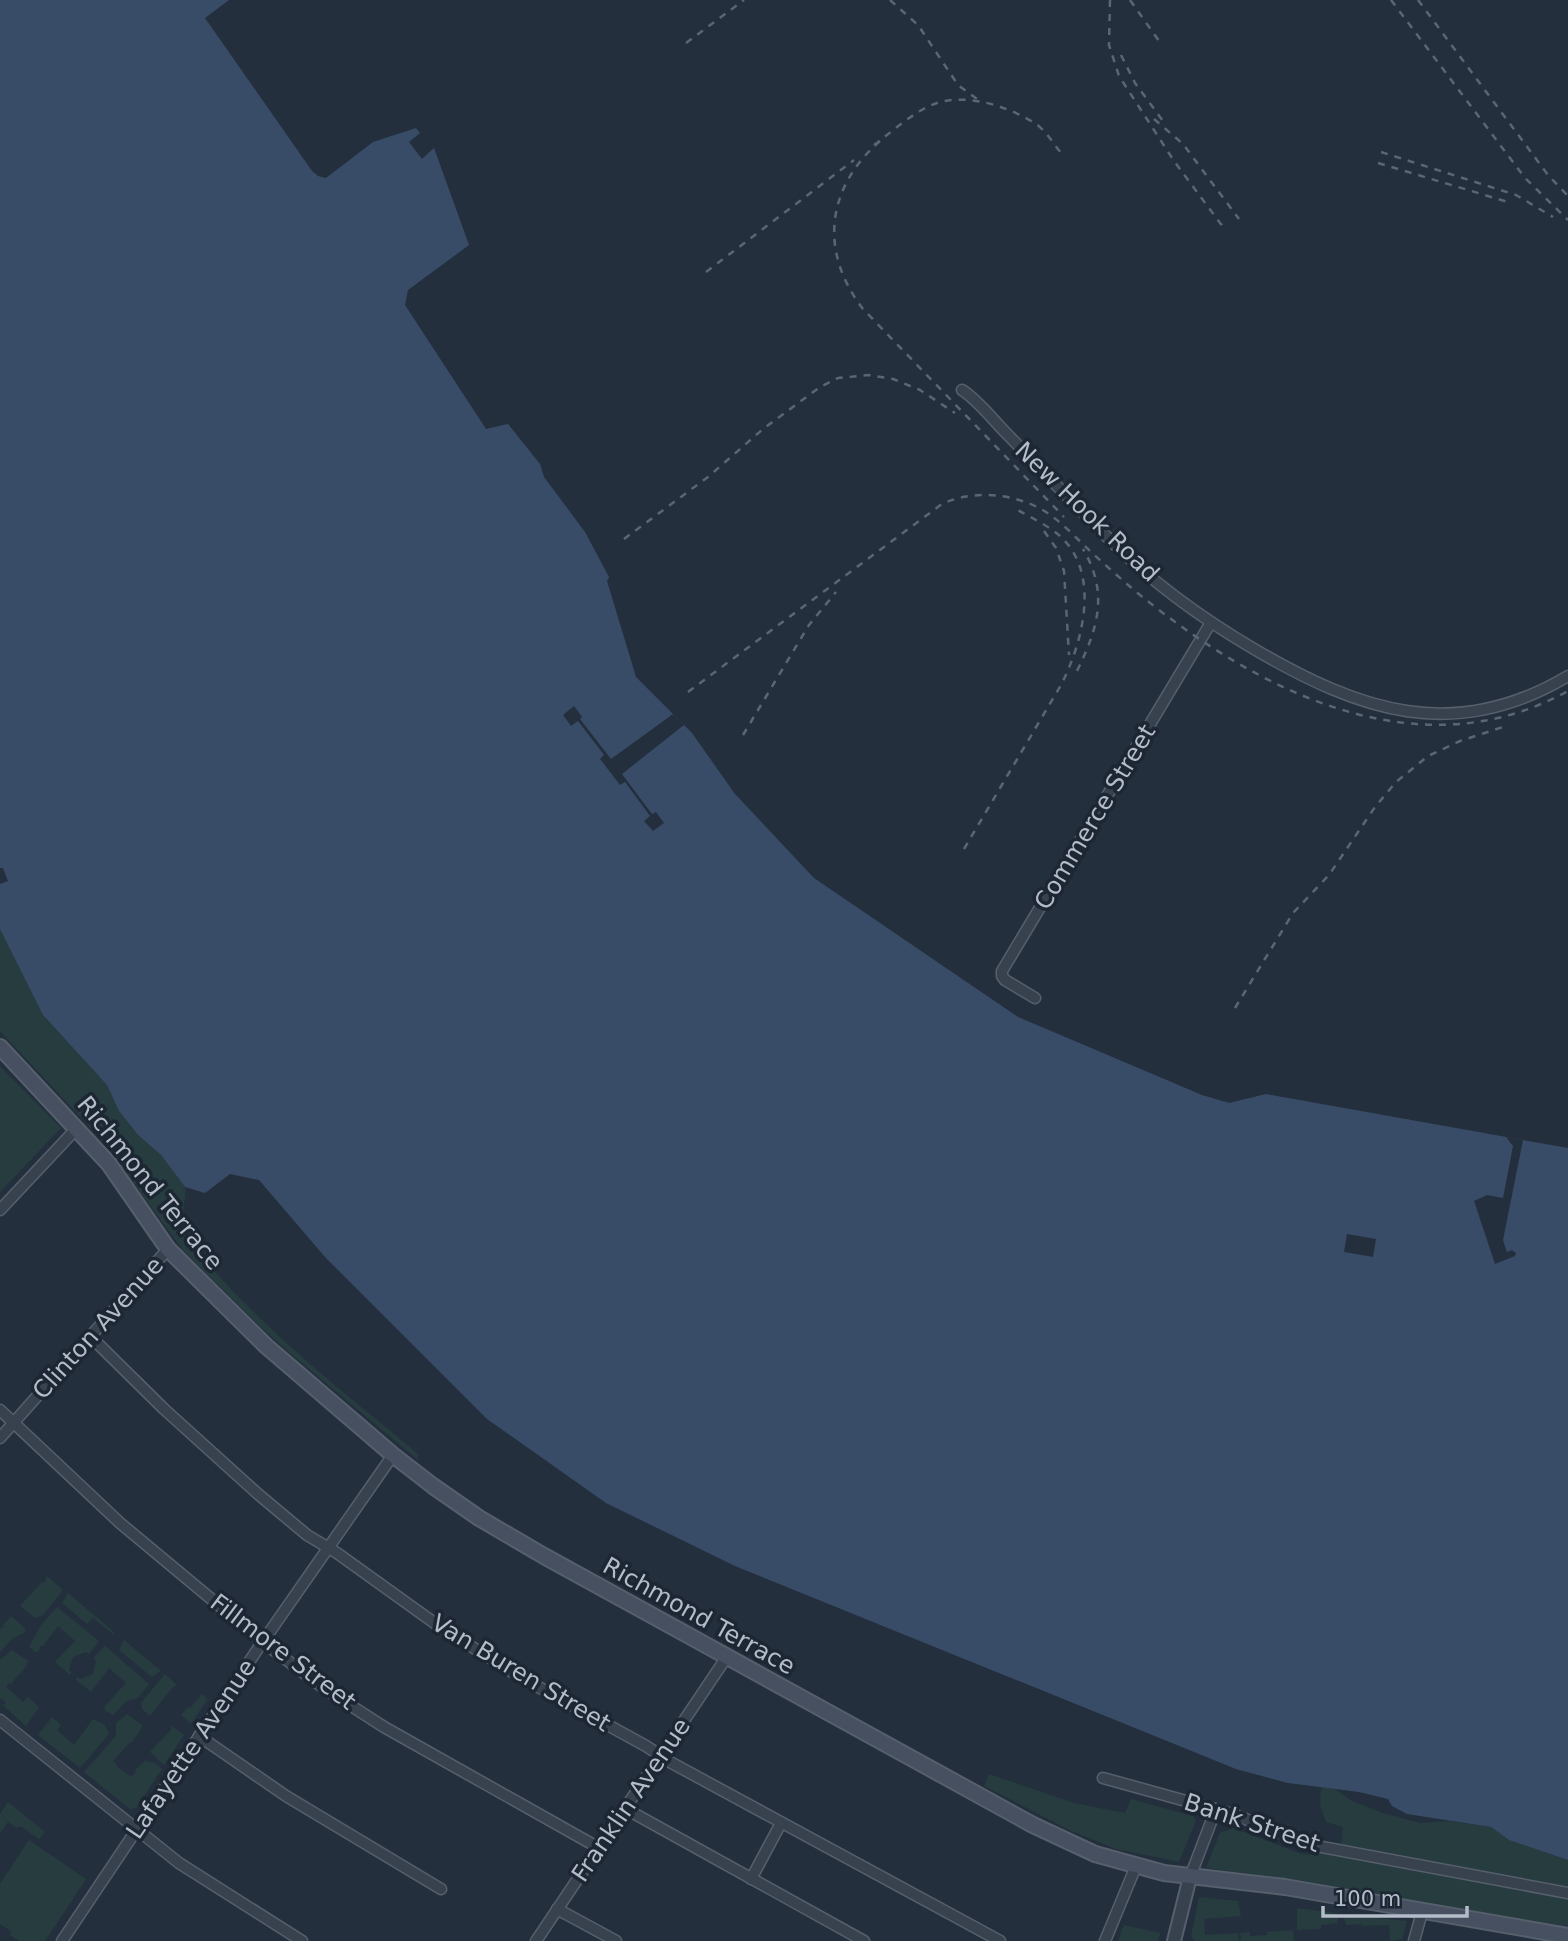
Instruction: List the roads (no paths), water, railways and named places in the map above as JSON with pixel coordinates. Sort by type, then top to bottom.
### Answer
[{"type":"main road","name":"Richmond Terrace","points":[[0,1047],[114,1170],[168,1249],[277,1357],[393,1455],[441,1492],[494,1527],[726,1658],[1048,1833],[1095,1854],[1190,1877],[1264,1884],[1568,1937]]},
{"type":"main road","name":"Richmond Terrace","points":[[1541,1932],[1564,1941]]},
{"type":"street","name":"New Hook Road","points":[[962,390],[1113,543],[1210,624],[1331,690],[1362,702],[1395,710],[1423,713],[1480,710],[1535,694],[1568,676]]},
{"type":"street","name":"Commerce Street","points":[[1035,998],[1005,980],[1002,971],[1210,624]]},
{"type":"street","points":[[0,1210],[76,1128]]},
{"type":"street","name":"Clinton Avenue","points":[[0,1438],[168,1249]]},
{"type":"street","name":"Van Buren Street","points":[[90,1336],[216,1457],[307,1535],[439,1627],[661,1757],[1000,1941]]},
{"type":"street","name":"Fillmore Street","points":[[0,1410],[120,1523],[263,1642],[325,1689],[384,1727],[599,1848]]},
{"type":"street","name":"Lafayette Avenue","points":[[62,1941],[327,1548],[393,1455]]},
{"type":"street","name":"Franklin Avenue","points":[[536,1941],[726,1658]]},
{"type":"street","points":[[0,1720],[179,1863],[302,1941]]},
{"type":"street","points":[[199,1736],[315,1815],[441,1889]]},
{"type":"street","name":"Bank Street","points":[[1103,1778],[1249,1819],[1311,1845],[1568,1893]]},
{"type":"street","points":[[626,1809],[864,1941]]},
{"type":"street","points":[[1174,1941],[1190,1877],[1216,1809]]},
{"type":"street","points":[[751,1879],[781,1823]]},
{"type":"street","points":[[1105,1941],[1136,1866]]},
{"type":"street","points":[[557,1909],[616,1941]]},
{"type":"street","points":[[1414,1941],[1422,1912]]},
{"type":"water","points":[[0,0],[229,0],[205,18],[318,176],[326,178],[373,142],[416,128],[420,133],[409,142],[422,159],[434,148],[469,245],[408,290],[405,305],[486,429],[508,424],[540,464],[544,477],[585,532],[609,577],[607,581],[636,677],[692,733],[735,794],[814,878],[1018,1017],[1202,1095],[1229,1103],[1266,1094],[1568,1148],[1568,1860],[1509,1840],[1491,1827],[1407,1814],[1392,1806],[1388,1799],[1359,1792],[1288,1783],[1236,1769],[735,1566],[606,1503],[487,1419],[325,1257],[259,1180],[230,1174],[205,1193],[185,1187],[161,1155],[138,1135],[119,1111],[107,1085],[43,1015],[0,929],[0,884],[8,881],[3,868],[0,868]]},
{"type":"railway","points":[[686,43],[744,0]]},
{"type":"railway","points":[[890,0],[918,25],[958,85],[977,99]]},
{"type":"railway","points":[[1110,0],[1109,45],[1119,76],[1174,161],[1226,231]]},
{"type":"railway","points":[[1130,0],[1159,41]]},
{"type":"railway","points":[[1391,0],[1525,178],[1568,220]]},
{"type":"railway","points":[[1418,0],[1548,175],[1568,196]]},
{"type":"railway","points":[[1121,55],[1135,83],[1163,121]]},
{"type":"railway","points":[[874,145],[928,107],[949,100],[962,100],[988,103],[1026,118],[1043,130],[1061,153]]},
{"type":"railway","points":[[1154,119],[1183,144],[1239,219]]},
{"type":"railway","points":[[880,141],[862,159],[848,179],[839,200],[835,243],[849,287],[863,309],[1064,517]]},
{"type":"railway","points":[[1381,152],[1516,195],[1553,217]]},
{"type":"railway","points":[[706,272],[854,160]]},
{"type":"railway","points":[[1378,163],[1508,202]]},
{"type":"railway","points":[[624,539],[708,477],[763,429],[820,387],[838,378],[869,375],[893,379],[920,390],[955,413]]},
{"type":"railway","points":[[688,692],[942,504],[978,495],[1016,499],[1046,512],[1140,595],[1187,630],[1237,662],[1289,690],[1343,710],[1399,722],[1455,724],[1512,714],[1568,691]]},
{"type":"railway","points":[[964,849],[1061,685],[1081,631],[1084,592],[1082,573],[1075,555],[1054,531],[1018,510]]},
{"type":"railway","points":[[1044,531],[1056,548],[1064,571],[1069,655]]},
{"type":"railway","points":[[1077,671],[1090,640],[1098,610],[1096,581],[1083,549]]},
{"type":"railway","points":[[743,735],[809,625],[836,592]]},
{"type":"railway","points":[[1235,1008],[1293,913],[1329,875],[1375,807],[1396,782],[1428,756],[1460,741],[1506,726]]}]
